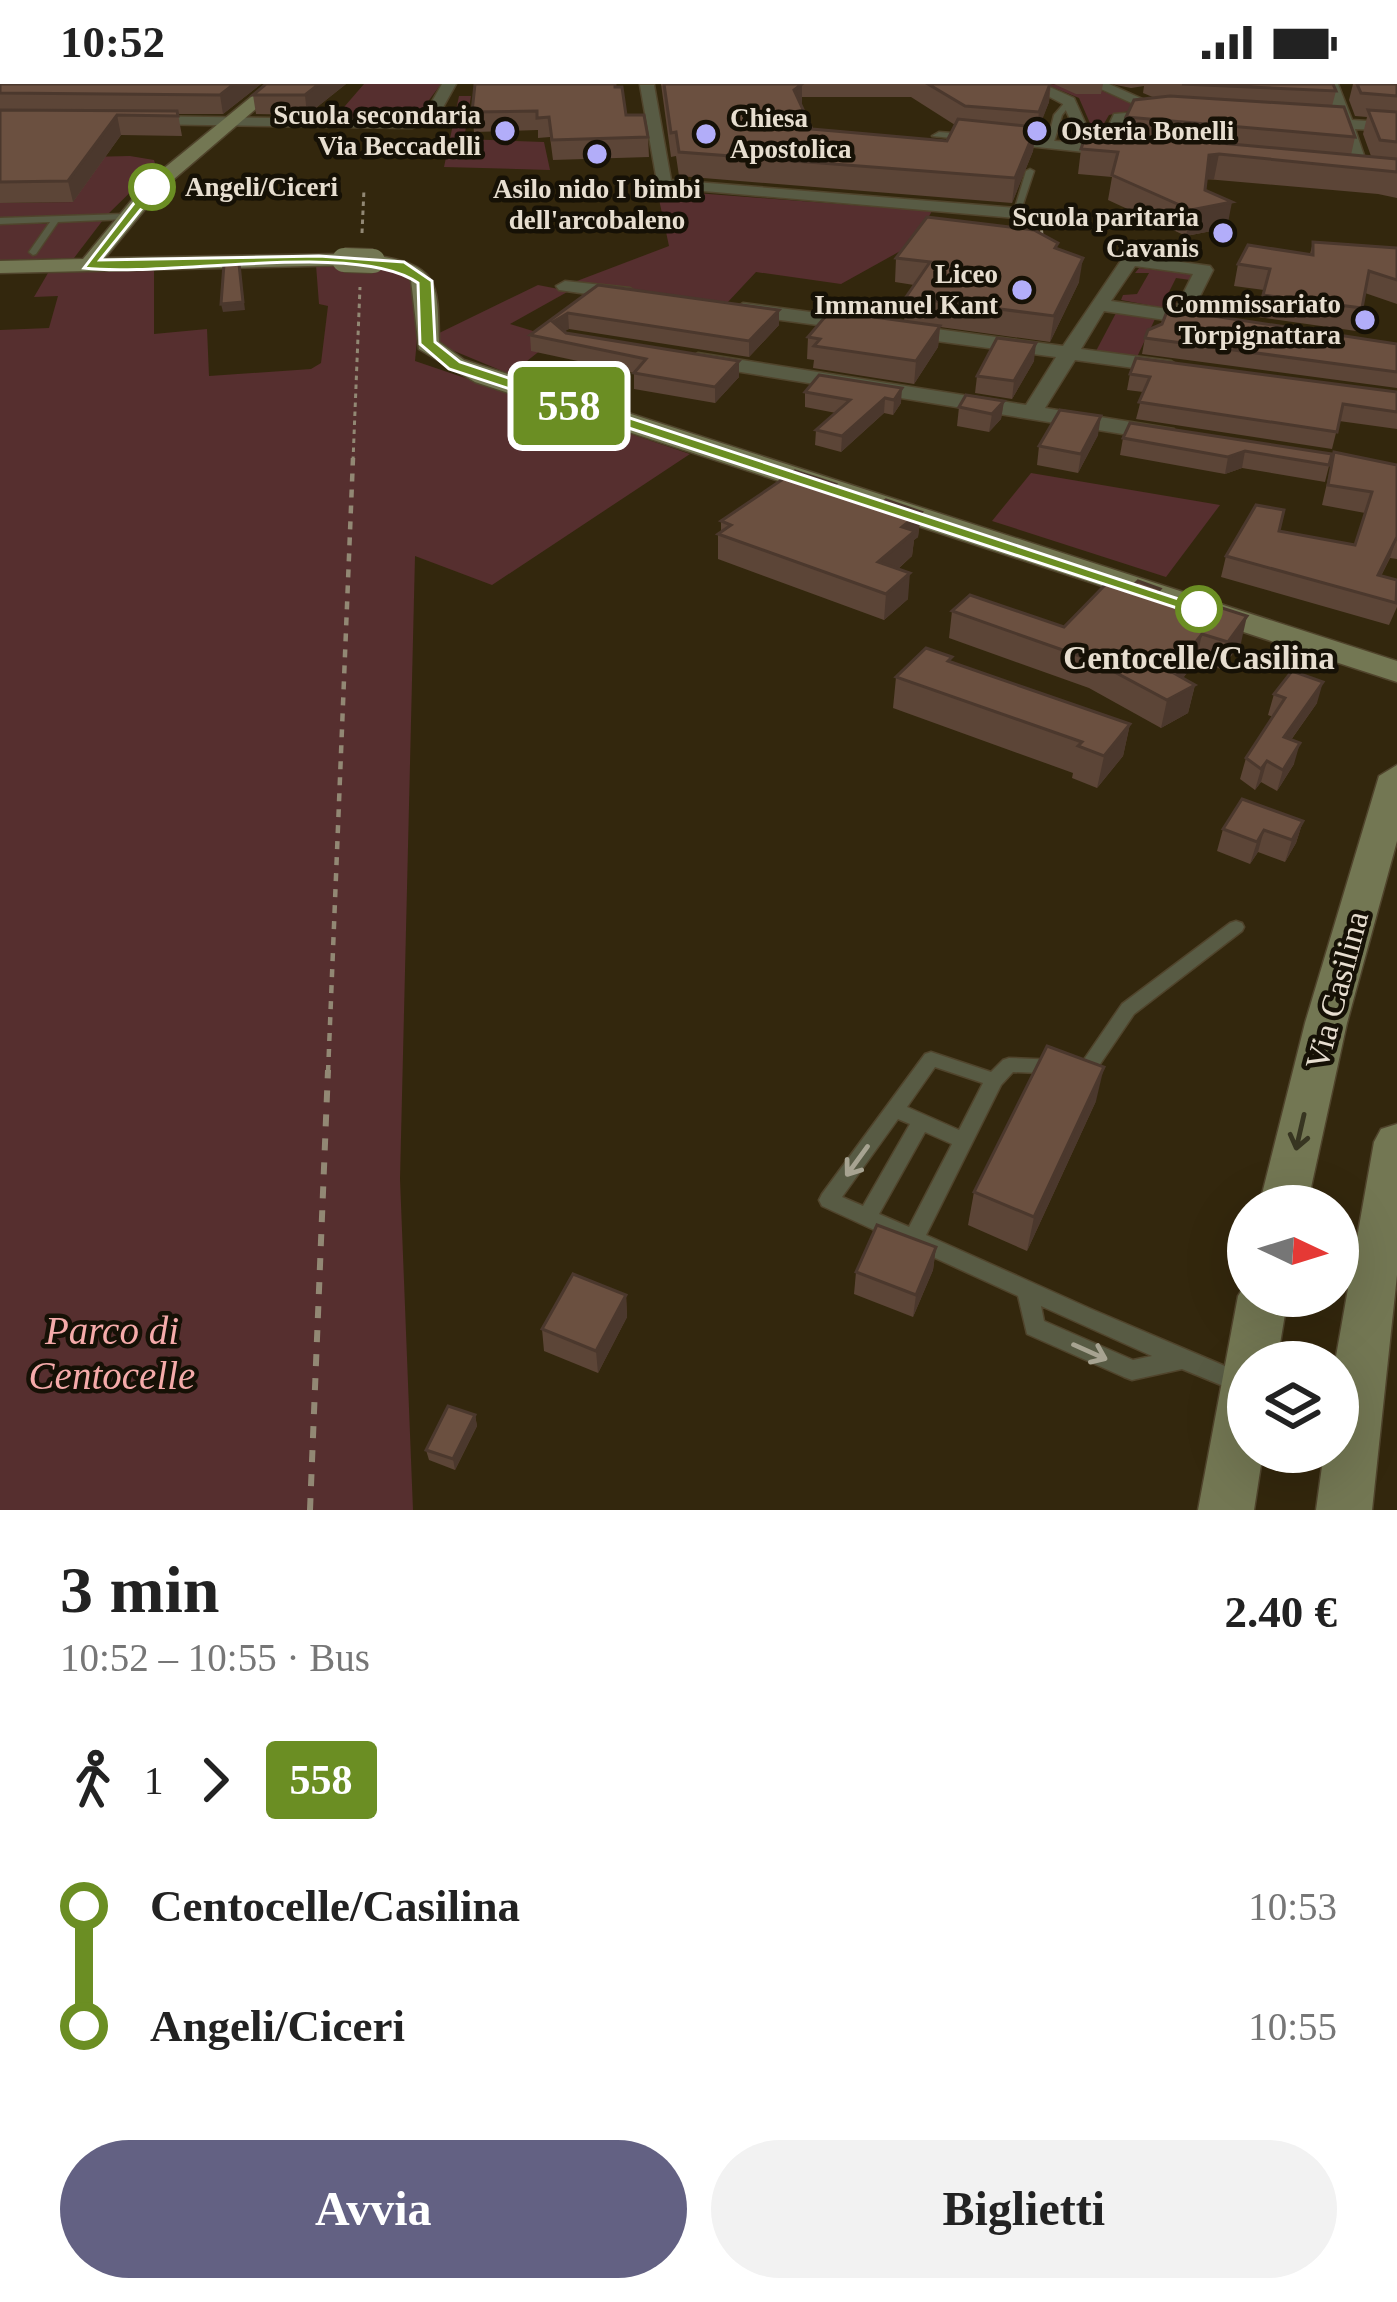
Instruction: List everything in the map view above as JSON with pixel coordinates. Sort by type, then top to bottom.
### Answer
[{"type":"street","points":[[89,265],[124,217],[276,84]]},
{"type":"street","points":[[121,120],[417,123],[432,115],[449,84]]},
{"type":"street","points":[[631,84],[668,85]]},
{"type":"street","points":[[1032,84],[1069,101],[1085,139],[1105,150]]},
{"type":"street","points":[[1096,84],[1165,112]]},
{"type":"street","points":[[1332,87],[1354,92]]},
{"type":"street","points":[[1332,87],[1366,174]]},
{"type":"street","points":[[648,88],[664,184],[1016,213]]},
{"type":"street","points":[[1105,150],[1118,118],[1165,112],[1196,116]]},
{"type":"street","points":[[1303,122],[1397,127]]},
{"type":"street","points":[[939,136],[1134,152]]},
{"type":"street","points":[[0,267],[344,260],[404,266],[421,277],[427,344],[455,365],[484,377],[1397,672]]},
{"type":"street","points":[[1032,412],[1130,260],[1204,270],[1181,316]]},
{"type":"street","points":[[565,286],[656,298]]},
{"type":"street","points":[[1099,305],[1225,322]]},
{"type":"street","points":[[725,307],[1187,369]]},
{"type":"street","points":[[684,357],[1192,438]]},
{"type":"street","name":"Via Casilina","points":[[1288,1185],[1326,1023],[1397,776]]},
{"type":"street","points":[[1344,1510],[1369,1294],[1397,1142]]},
{"type":"street","points":[[1226,1510],[1232,1473]]},
{"type":"lane","points":[[1049,145],[1058,115],[1069,101]]},
{"type":"lane","points":[[1016,213],[1030,170]]},
{"type":"lane","points":[[0,220],[124,217]]},
{"type":"lane","points":[[32,252],[56,219]]},
{"type":"lane","points":[[914,1238],[994,1080],[1009,1065],[1088,1068],[1128,1009],[1236,927]]},
{"type":"lane","points":[[994,1080],[931,1059],[829,1200],[1028,1291],[1034,1327],[1132,1370],[1182,1359],[1227,1374]]},
{"type":"lane","points":[[894,1109],[964,1141]]},
{"type":"lane","points":[[868,1217],[920,1122]]},
{"type":"path","points":[[362,236],[364,189]]},
{"type":"path","points":[[1016,213],[1041,221],[1043,246]]},
{"type":"path","points":[[310,1510],[360,283]]},
{"type":"green space","points":[[364,84],[441,84],[415,119],[332,121]]},
{"type":"green space","points":[[1045,84],[1090,86],[1144,108],[1109,115],[1096,137],[1079,98]]},
{"type":"green space","points":[[459,96],[471,96],[464,139],[544,142],[550,170],[444,167]]},
{"type":"green space","points":[[130,156],[154,160],[156,167],[106,216],[0,219],[0,203],[73,202],[0,159]]},
{"type":"green space","points":[[657,190],[932,211],[913,244],[841,284],[756,272],[727,303],[569,284],[669,246]]},
{"type":"green space","points":[[103,220],[74,258],[0,260],[0,223],[49,224],[37,252],[58,223]]},
{"type":"green space","name":"Parco di Centocelle","points":[[352,263],[406,272],[421,296],[415,361],[690,454],[492,585],[415,556],[400,1179],[413,1510],[0,1510],[0,330],[49,328],[58,296],[34,297],[48,273],[154,269],[154,334],[207,329],[209,376],[311,369],[321,363],[328,306],[319,304],[316,265]]},
{"type":"green space","points":[[1139,268],[1193,274],[1190,280],[1176,278],[1165,300],[1178,303],[1175,310],[1121,300],[1123,295],[1137,294],[1149,273],[1135,273]]},
{"type":"green space","points":[[538,285],[569,291],[510,324],[556,338],[522,365],[630,409],[615,418],[435,343],[433,336]]},
{"type":"green space","points":[[1116,313],[1155,319],[1137,357],[1096,351]]},
{"type":"green space","points":[[1031,473],[1220,505],[1166,577],[992,521]]},
{"type":"building","points":[[0,84],[234,84],[220,95],[0,93]]},
{"type":"building","points":[[266,84],[319,84],[305,95],[253,95]]},
{"type":"building","points":[[475,84],[615,84],[622,87],[626,115],[644,115],[648,137],[552,140],[549,117],[537,118],[537,111],[472,112]]},
{"type":"building","points":[[664,84],[802,84],[794,90],[812,129],[947,141],[958,119],[1036,127],[1015,178],[679,152],[676,132],[671,133]]},
{"type":"building","points":[[928,84],[1050,84],[1039,112],[965,106]]},
{"type":"building","points":[[1182,84],[1333,84],[1336,91]]},
{"type":"building","points":[[1357,84],[1397,84],[1397,96],[1361,93]]},
{"type":"building","points":[[1170,96],[1344,107],[1355,137],[1126,117],[1134,100]]},
{"type":"building","points":[[0,110],[177,111],[178,116],[117,115],[68,181],[0,182]]},
{"type":"building","points":[[1368,110],[1397,112],[1397,142],[1380,140]]},
{"type":"building","points":[[1087,131],[1397,159],[1397,172],[1209,155],[1205,190],[1232,202],[1191,210],[1112,175],[1118,152],[1081,149]]},
{"type":"building","points":[[927,217],[1034,230],[1058,243],[1055,248],[1083,258],[1054,316],[906,297],[930,262],[896,258]]},
{"type":"building","points":[[1313,242],[1397,248],[1397,280],[1369,271],[1362,308],[1263,295],[1270,269],[1238,264],[1248,245],[1313,255]]},
{"type":"building","points":[[224,264],[239,264],[243,302],[221,304]]},
{"type":"building","points":[[598,285],[779,310],[749,341],[568,313],[553,322],[566,333],[739,361],[715,387],[634,373],[646,359],[530,335]]},
{"type":"building","points":[[1168,309],[1397,344],[1397,372],[1145,338],[1148,330],[1162,324]]},
{"type":"building","points":[[830,311],[940,326],[916,361],[814,346],[820,339],[808,337]]},
{"type":"building","points":[[997,338],[1036,343],[1014,381],[977,376]]},
{"type":"building","points":[[1136,358],[1397,392],[1397,412],[1343,404],[1337,432],[1139,402],[1150,377],[1130,374]]},
{"type":"building","points":[[819,375],[902,388],[894,400],[885,398],[842,436],[816,430],[850,400],[805,392]]},
{"type":"building","points":[[966,395],[1004,401],[992,414],[959,407]]},
{"type":"building","points":[[1060,410],[1101,416],[1081,454],[1039,446]]},
{"type":"building","points":[[1130,423],[1332,454],[1329,465],[1245,451],[1228,457],[1123,438]]},
{"type":"building","points":[[1334,452],[1397,465],[1397,537],[1378,575],[1397,580],[1396,603],[1226,556],[1256,505],[1284,510],[1279,531],[1355,545],[1372,492],[1328,485]]},
{"type":"building","points":[[795,471],[835,484],[827,490],[877,507],[886,500],[921,512],[902,527],[915,531],[878,562],[910,573],[886,594],[718,534],[731,525],[721,521]]},
{"type":"building","points":[[1138,581],[1160,589],[1152,598],[1214,617],[1222,608],[1247,616],[1228,642],[1202,634],[1172,672],[1195,685],[1167,700],[1094,661],[952,611],[970,595],[1064,627],[1106,584],[1128,591]]},
{"type":"building","points":[[926,648],[952,657],[948,661],[1130,724],[1104,756],[1078,746],[1082,742],[896,677]]},
{"type":"building","points":[[1292,671],[1323,682],[1284,737],[1300,743],[1283,770],[1267,761],[1261,769],[1246,758],[1285,698],[1274,694]]},
{"type":"building","points":[[1242,799],[1303,821],[1292,840],[1264,830],[1257,842],[1223,829]]},
{"type":"building","points":[[1047,1046],[1104,1067],[1034,1217],[974,1192]]},
{"type":"building","points":[[877,1225],[936,1247],[916,1295],[856,1272]]},
{"type":"building","points":[[573,1274],[626,1295],[596,1351],[542,1329]]},
{"type":"building","points":[[448,1406],[475,1415],[453,1459],[426,1450]]},
{"type":"bus line","name":"558","points":[[152,187],[89,265],[319,260],[404,266],[425,281],[427,344],[455,365],[1199,609]]},
{"type":"place","name":"Scuola secondaria Via Beccadelli","points":[[505,131]]},
{"type":"place","name":"Osteria Bonelli","points":[[1037,131]]},
{"type":"place","name":"Chiesa Apostolica","points":[[706,134]]},
{"type":"place","name":"Asilo nido I bimbi dell'arcobaleno","points":[[597,154]]},
{"type":"place","name":"Angeli/Ciceri","points":[[152,187]]},
{"type":"place","name":"Scuola paritaria Cavanis","points":[[1223,233]]},
{"type":"place","name":"Liceo Immanuel Kant","points":[[1022,290]]},
{"type":"place","name":"Commissariato Torpignattara","points":[[1365,320]]},
{"type":"place","name":"Centocelle/Casilina","points":[[1199,609]]}]
